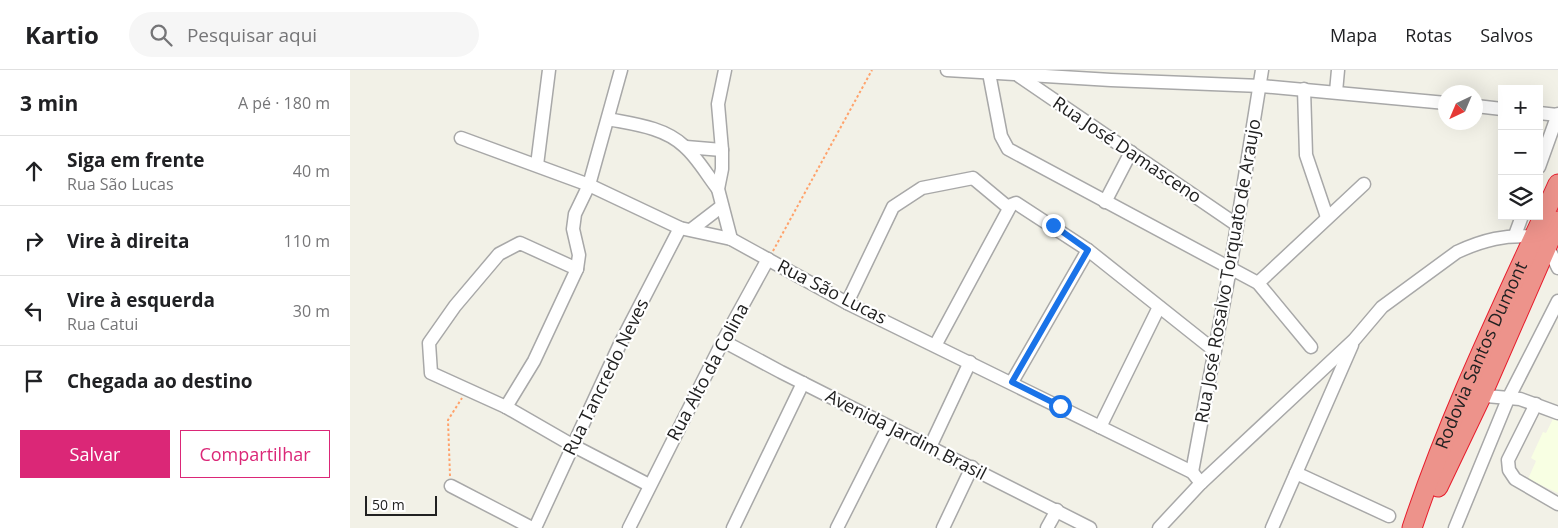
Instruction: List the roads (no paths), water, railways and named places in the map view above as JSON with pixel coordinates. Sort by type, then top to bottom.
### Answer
[{"type":"highway","name":"Rodovia Santos Dumont","points":[[1417,528],[1541,241],[1558,184]]},
{"type":"highway","name":"Rodovia Santos Dumont","points":[[1541,241],[1558,221]]},
{"type":"highway","name":"Rodovia Santos Dumont","points":[[1412,528],[1425,489],[1473,395]]},
{"type":"street","points":[[537,165],[549,70]]},
{"type":"street","points":[[506,407],[534,361],[577,269],[579,255],[574,222],[589,185],[621,70]]},
{"type":"street","points":[[718,189],[722,169],[722,150],[718,104],[725,70]]},
{"type":"street","points":[[947,70],[1017,75],[1112,75],[1304,89],[1438,102]]},
{"type":"street","name":"Rua José Rosalvo Torquato de Araujo","points":[[1192,472],[1216,351],[1261,86],[1262,70]]},
{"type":"street","points":[[1336,92],[1338,70]]},
{"type":"street","points":[[989,73],[1001,136],[1008,149],[1258,283],[1311,348]]},
{"type":"street","name":"Rua José Damasceno","points":[[1017,75],[1237,225]]},
{"type":"street","points":[[1304,89],[1306,155],[1327,217]]},
{"type":"street","points":[[1483,107],[1498,109]]},
{"type":"street","points":[[1543,113],[1558,114],[1543,156]]},
{"type":"street","points":[[608,119],[652,129],[669,136],[686,147],[718,189],[731,239]]},
{"type":"street","name":"Rua São Lucas","points":[[461,138],[589,185],[686,228],[731,239],[847,302],[936,344],[1192,472]]},
{"type":"street","points":[[686,147],[722,150]]},
{"type":"street","points":[[1105,202],[1132,152]]},
{"type":"street","points":[[847,302],[893,207],[922,188],[973,178],[1012,206],[1046,221],[1088,250],[1216,351]]},
{"type":"street","points":[[1258,283],[1364,184]]},
{"type":"street","points":[[686,228],[722,206]]},
{"type":"street","points":[[936,344],[1012,206]]},
{"type":"street","points":[[1515,235],[1521,220]]},
{"type":"street","name":"Rua Tancredo Neves","points":[[534,528],[572,445],[686,228]]},
{"type":"street","points":[[1159,528],[1201,483],[1354,340],[1382,307],[1457,252],[1485,241],[1515,235],[1541,241],[1558,268]]},
{"type":"street","points":[[577,269],[520,243],[499,254],[454,306],[429,344],[431,373],[506,407],[572,445],[649,485]]},
{"type":"street","points":[[1012,382],[1088,250]]},
{"type":"street","name":"Rua Alto da Colina","points":[[628,528],[723,340],[768,259]]},
{"type":"street","points":[[1455,528],[1508,398],[1558,301]]},
{"type":"street","points":[[1100,427],[1159,307]]},
{"type":"street","name":"Avenida Jardim Brasil","points":[[723,340],[888,427],[930,446],[1090,528]]},
{"type":"street","points":[[1272,528],[1354,340]]},
{"type":"street","points":[[930,446],[970,362]]},
{"type":"street","points":[[733,528],[804,383]]},
{"type":"street","points":[[1473,395],[1508,398],[1536,404],[1558,413]]},
{"type":"street","points":[[1536,404],[1508,460],[1509,470],[1515,479],[1558,504]]},
{"type":"street","points":[[837,528],[888,427]]},
{"type":"street","points":[[942,528],[972,467]]},
{"type":"street","points":[[1192,472],[1201,483]]},
{"type":"street","points":[[1296,473],[1389,516]]},
{"type":"street","points":[[451,486],[534,528]]},
{"type":"street","points":[[1047,528],[1057,510]]}]
